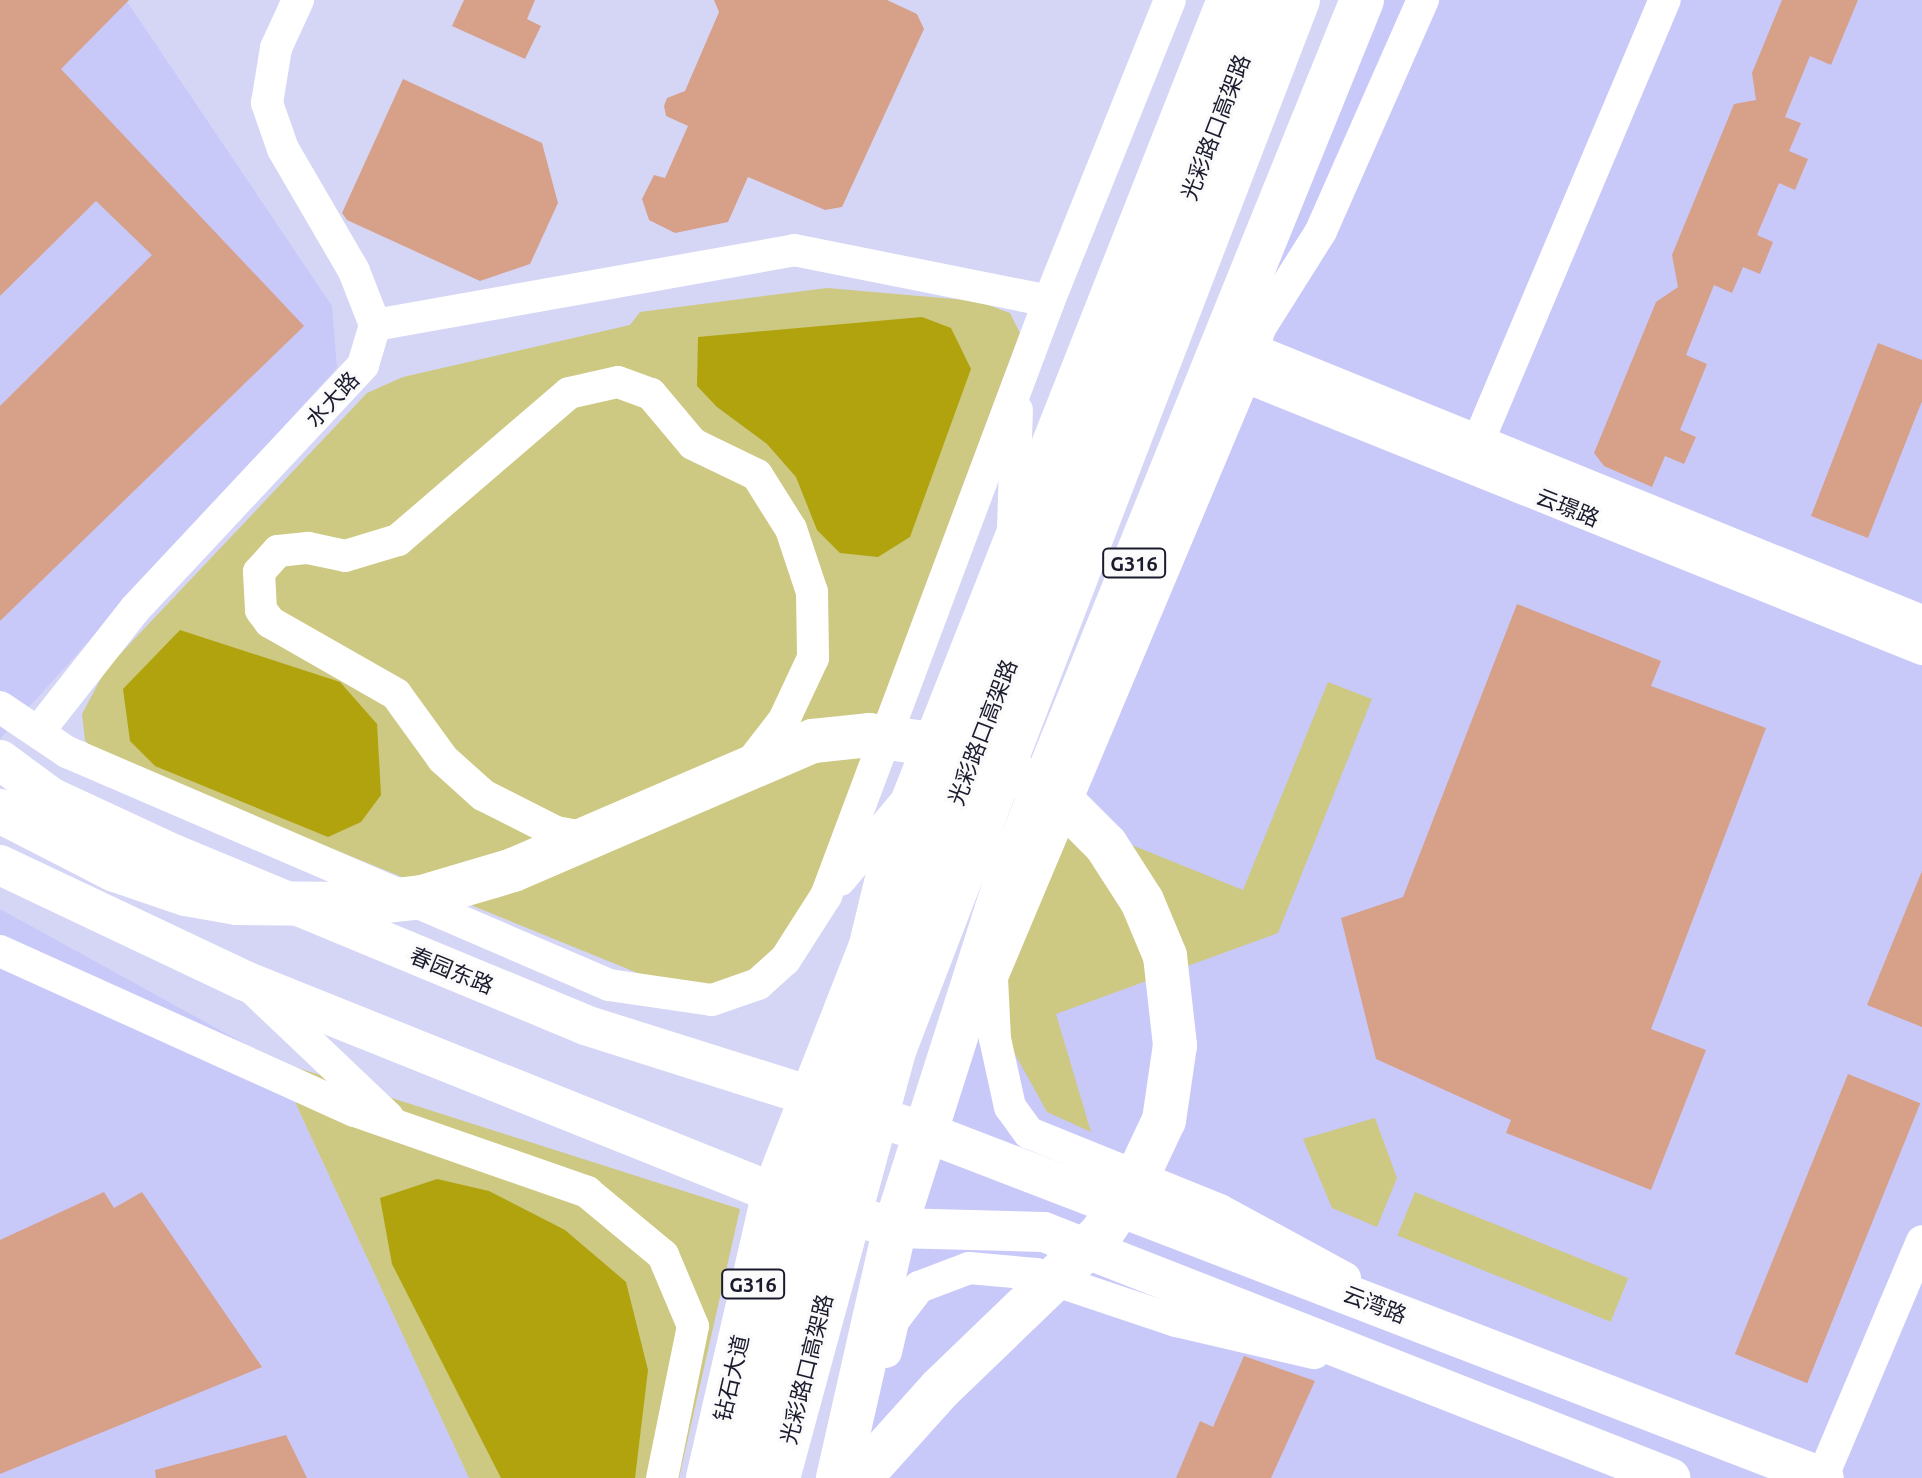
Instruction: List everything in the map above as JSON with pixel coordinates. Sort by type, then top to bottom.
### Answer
[{"type":"highway","name":"G316","points":[[810,1094],[871,945],[895,846],[1229,0]]},
{"type":"highway","name":"光彩路口高架路","points":[[741,1478],[789,1289],[866,1035],[1264,0]]},
{"type":"highway","name":"光彩路口高架路","points":[[778,1478],[895,1048],[1298,0]]},
{"type":"highway","name":"G316","points":[[838,1478],[895,1228],[1007,877],[1240,352],[1294,173],[1362,0]]},
{"type":"highway","points":[[0,811],[90,859],[186,894],[237,903],[360,904],[422,897],[513,870],[813,741],[869,735],[923,743],[989,763],[1053,792],[1106,845],[1142,901],[1165,956],[1175,1045],[1164,1120],[1132,1188],[1101,1234],[940,1389],[860,1478]]},
{"type":"highway","name":"钻石大道","points":[[708,1478],[774,1193],[810,1094]]},
{"type":"main road","name":"春园东路","points":[[4,772],[52,798],[187,860],[585,1025],[925,1132]]},
{"type":"main road","points":[[52,798],[0,866],[245,981],[774,1193],[895,1228],[1044,1232],[1670,1478]]},
{"type":"main road","name":"云湾路","points":[[925,1132],[1823,1478]]},
{"type":"street","points":[[298,0],[276,48],[267,103],[283,149],[354,271],[375,325],[794,250],[1049,301]]},
{"type":"street","points":[[826,896],[1049,301],[1170,0]]},
{"type":"street","points":[[1423,0],[1321,231],[1240,352],[992,977],[995,1039],[1010,1107],[1029,1133],[1220,1210],[1436,1328]]},
{"type":"street","points":[[1478,442],[1665,0]]},
{"type":"street","name":"水大路","points":[[38,732],[135,609],[363,365],[375,325]]},
{"type":"street","name":"云璟路","points":[[1240,352],[1478,442],[1922,621]]},
{"type":"street","name":"云璟路","points":[[1240,352],[1922,649]]},
{"type":"street","points":[[589,838],[556,832],[483,795],[443,759],[396,694],[270,622],[261,610],[259,572],[278,551],[308,548],[345,556],[398,540],[569,393],[618,382],[651,394],[693,444],[757,475],[791,529],[812,592],[813,658],[784,720],[746,769]]},
{"type":"street","points":[[1013,548],[1018,383]]},
{"type":"street","points":[[0,707],[67,752],[609,985],[712,1000],[758,984],[785,960],[826,896],[918,788]]},
{"type":"street","points":[[0,951],[398,1126],[587,1192],[663,1255],[693,1326],[662,1478]]},
{"type":"street","points":[[245,981],[398,1126]]},
{"type":"street","points":[[1823,1478],[1922,1241]]},
{"type":"street","points":[[860,1478],[893,1321],[919,1287],[969,1268],[1036,1274],[1176,1321],[1415,1376]]},
{"type":"shaded area","points":[[0,0],[126,0],[332,306],[337,368],[0,739]]},
{"type":"shaded area","points":[[1362,0],[1922,0],[1922,1478],[838,1478],[895,1228]]},
{"type":"shaded area","points":[[827,288],[977,301],[1010,313],[1020,333],[802,916],[779,955],[714,990],[672,987],[95,752],[85,740],[82,714],[106,669],[367,393],[403,377],[630,325],[640,312]]},
{"type":"shaded area","points":[[922,317],[951,328],[971,369],[910,537],[878,557],[840,553],[817,530],[796,477],[767,444],[717,407],[697,386],[698,337]]},
{"type":"shaded area","points":[[180,630],[340,682],[377,724],[381,795],[361,822],[328,837],[155,766],[130,741],[123,689]]},
{"type":"shaded area","points":[[1328,682],[1372,699],[1278,933],[1056,1014],[1091,1132],[1047,1112],[1011,1047],[1002,981],[1070,820],[1243,890]]},
{"type":"shaded area","points":[[0,909],[276,1061],[469,1478],[0,1478]]},
{"type":"shaded area","points":[[276,1061],[740,1209],[679,1478],[469,1478]]},
{"type":"shaded area","points":[[1375,1118],[1397,1178],[1377,1227],[1332,1208],[1303,1139]]},
{"type":"shaded area","points":[[437,1179],[489,1191],[565,1230],[626,1282],[648,1370],[635,1478],[501,1478],[392,1264],[380,1198]]},
{"type":"shaded area","points":[[1415,1192],[1628,1278],[1611,1322],[1397,1236]]},
{"type":"building","points":[[0,0],[129,0],[61,69],[304,326],[0,621],[0,406],[152,255],[96,201],[0,296]]},
{"type":"building","points":[[464,0],[535,0],[527,19],[541,26],[525,59],[452,26]]},
{"type":"building","points":[[714,0],[887,0],[917,14],[924,29],[842,207],[825,210],[748,177],[728,222],[675,233],[649,220],[642,199],[654,175],[665,178],[688,126],[666,116],[664,106],[667,98],[685,91],[719,12]]},
{"type":"building","points":[[1782,0],[1858,0],[1831,65],[1810,56],[1785,117],[1801,123],[1789,151],[1808,159],[1795,190],[1779,183],[1757,235],[1773,242],[1760,274],[1743,267],[1732,293],[1714,285],[1686,355],[1707,364],[1680,430],[1696,437],[1684,464],[1665,456],[1652,487],[1604,466],[1594,453],[1656,302],[1678,287],[1672,255],[1734,104],[1756,100],[1752,73]]},
{"type":"building","points":[[403,79],[542,143],[558,203],[530,264],[480,281],[347,220],[342,213]]},
{"type":"building","points":[[1878,343],[1922,360],[1922,401],[1868,538],[1811,516]]},
{"type":"building","points":[[1517,604],[1661,661],[1651,686],[1766,728],[1651,1029],[1706,1050],[1651,1190],[1506,1133],[1511,1120],[1376,1059],[1341,918],[1403,897]]},
{"type":"building","points":[[1922,871],[1922,1027],[1867,1005]]},
{"type":"building","points":[[1848,1074],[1920,1103],[1807,1383],[1735,1354]]},
{"type":"building","points":[[104,1192],[114,1208],[142,1192],[262,1367],[0,1474],[0,1240]]},
{"type":"building","points":[[1244,1356],[1315,1381],[1271,1478],[1176,1478],[1200,1421],[1213,1427]]},
{"type":"building","points":[[286,1435],[307,1478],[156,1478],[155,1470]]}]
